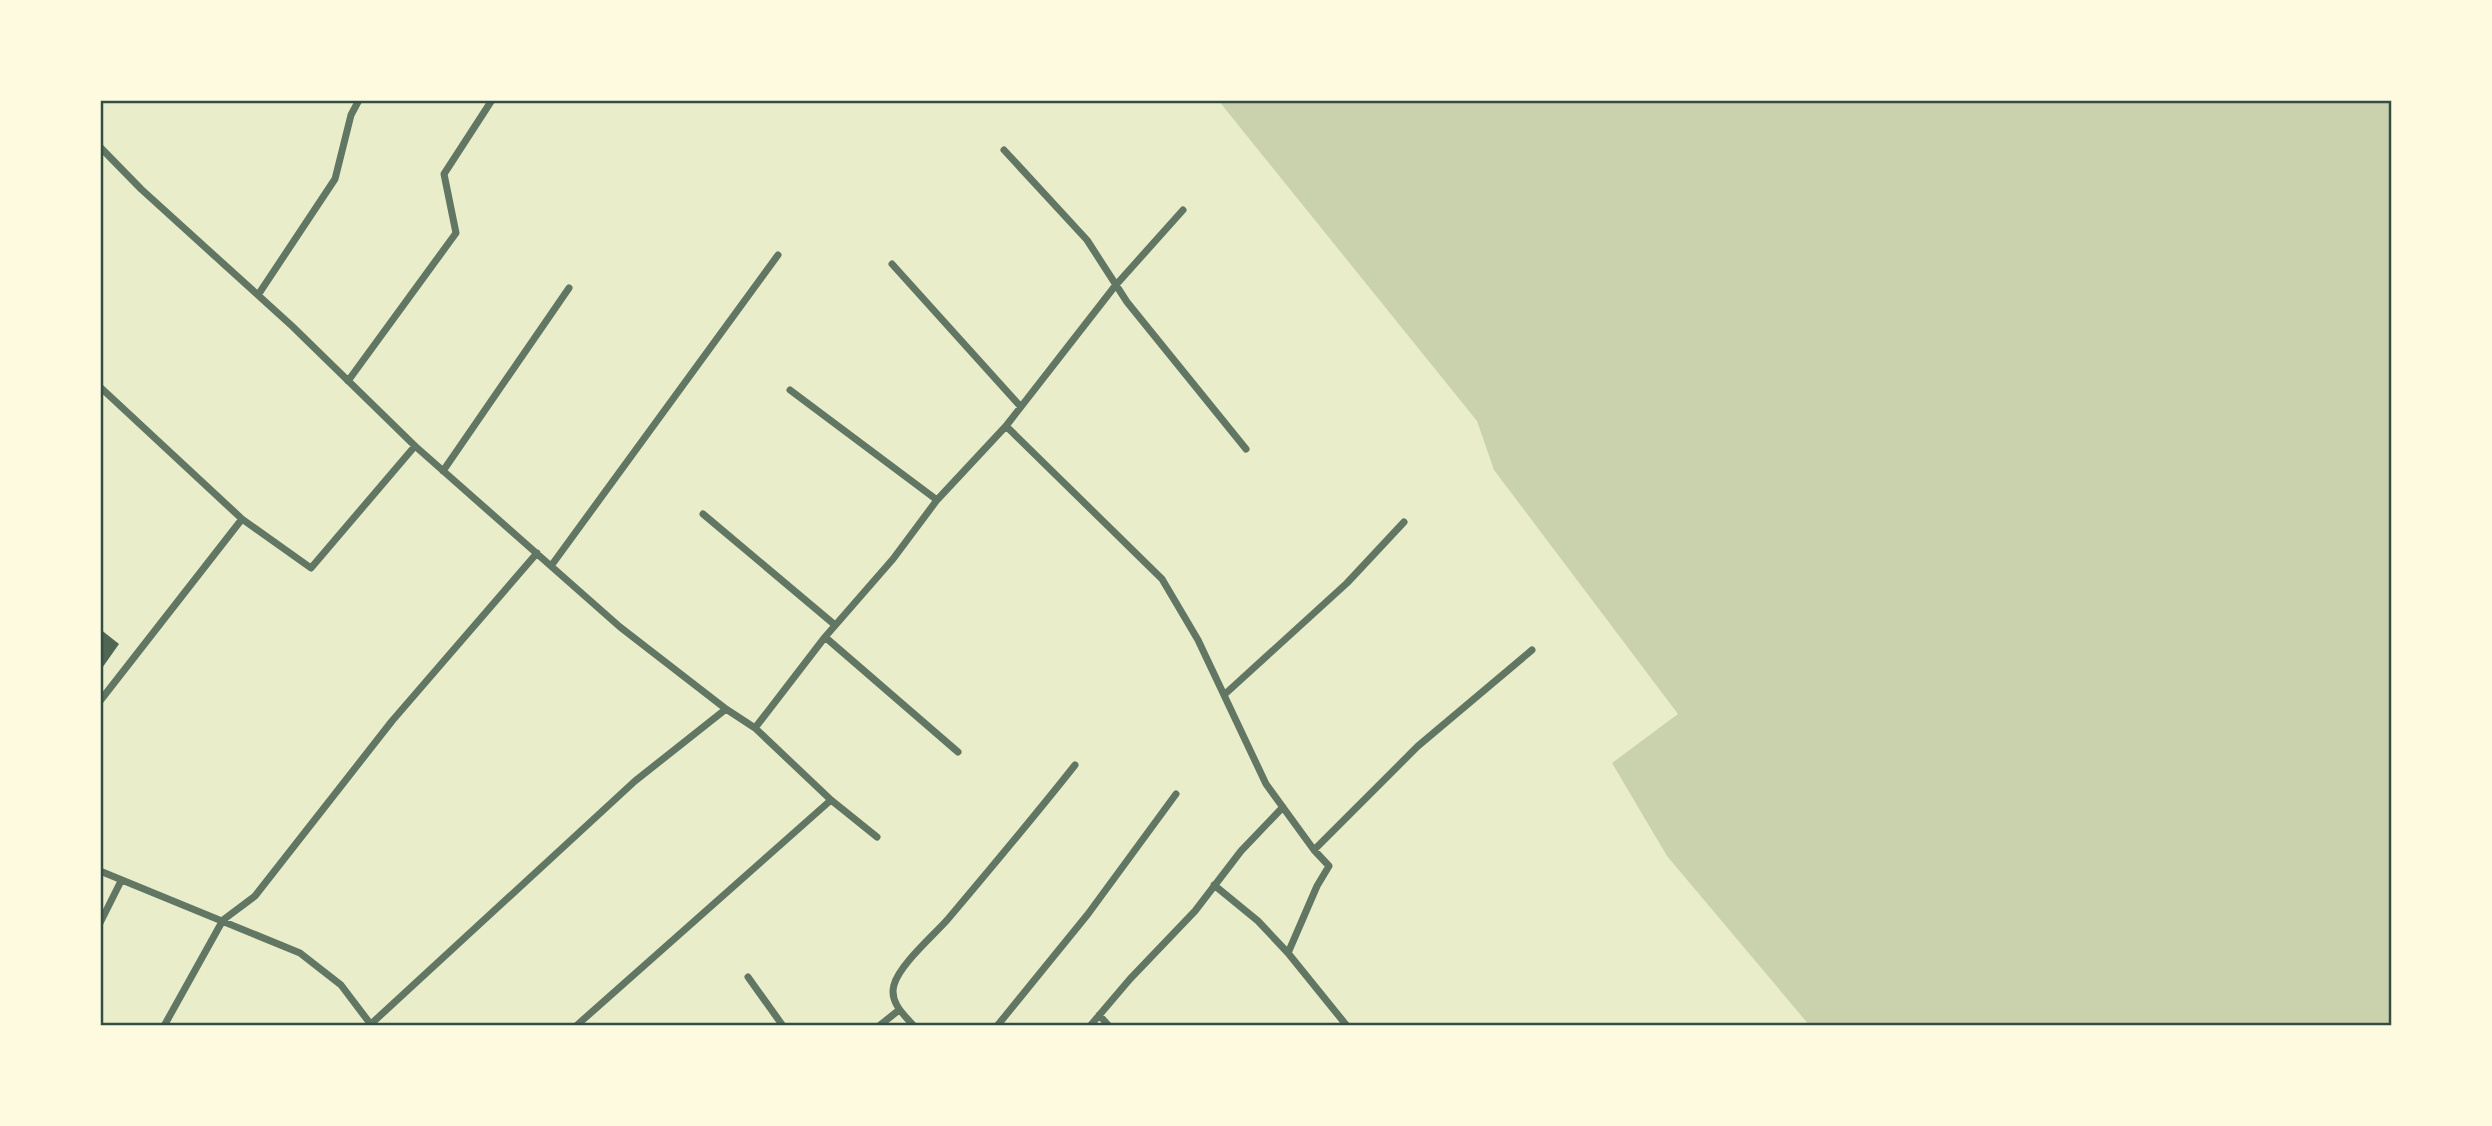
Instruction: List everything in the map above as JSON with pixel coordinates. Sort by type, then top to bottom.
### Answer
[{"type":"street","points":[[258,295],[335,179],[351,115],[359,100]]},
{"type":"street","points":[[348,381],[456,233],[444,174],[492,100]]},
{"type":"street","points":[[100,147],[141,189],[258,295],[443,471],[620,627],[726,709],[755,728],[831,800],[877,837]]},
{"type":"street","points":[[1004,150],[1087,240],[1115,286],[1246,449]]},
{"type":"street","points":[[755,728],[825,637],[893,559],[937,500],[1006,426],[1115,286],[1184,209]]},
{"type":"street","points":[[551,566],[778,255]]},
{"type":"street","points":[[892,264],[1020,407]]},
{"type":"street","points":[[443,471],[569,288]]},
{"type":"street","points":[[100,387],[242,519],[311,568],[415,446]]},
{"type":"street","points":[[790,390],[937,500]]},
{"type":"street","points":[[1006,426],[1162,579],[1198,640],[1266,784],[1314,850],[1329,866],[1317,886],[1289,953]]},
{"type":"street","points":[[703,514],[835,625]]},
{"type":"street","points":[[100,701],[242,519]]},
{"type":"street","points":[[1224,695],[1347,583],[1404,523]]},
{"type":"street","points":[[164,1026],[223,920],[255,896],[392,721],[537,553]]},
{"type":"street","points":[[825,637],[958,752]]},
{"type":"street","points":[[1314,850],[1418,746],[1532,650]]},
{"type":"street","points":[[100,871],[300,953],[341,985],[372,1025],[635,781],[726,709]]},
{"type":"street","points":[[914,1026],[899,1010],[894,997],[894,984],[911,959],[955,911],[1075,765]]},
{"type":"street","points":[[997,1026],[1088,914],[1176,794]]},
{"type":"street","points":[[576,1026],[831,800]]},
{"type":"street","points":[[1090,1026],[1130,979],[1195,911],[1241,851],[1283,807]]},
{"type":"street","points":[[100,923],[121,881]]},
{"type":"street","points":[[1214,886],[1251,914],[1289,953],[1347,1026]]},
{"type":"street","points":[[748,977],[783,1026]]},
{"type":"street","points":[[879,1026],[899,1010]]},
{"type":"street","points":[[1099,1016],[1109,1026]]},
{"type":"green space","points":[[1218,100],[2392,100],[2392,1026],[1810,1026],[1667,856],[1612,763],[1678,714],[1494,470],[1477,421]]},
{"type":"building","points":[[100,629],[119,644],[100,671]]}]
